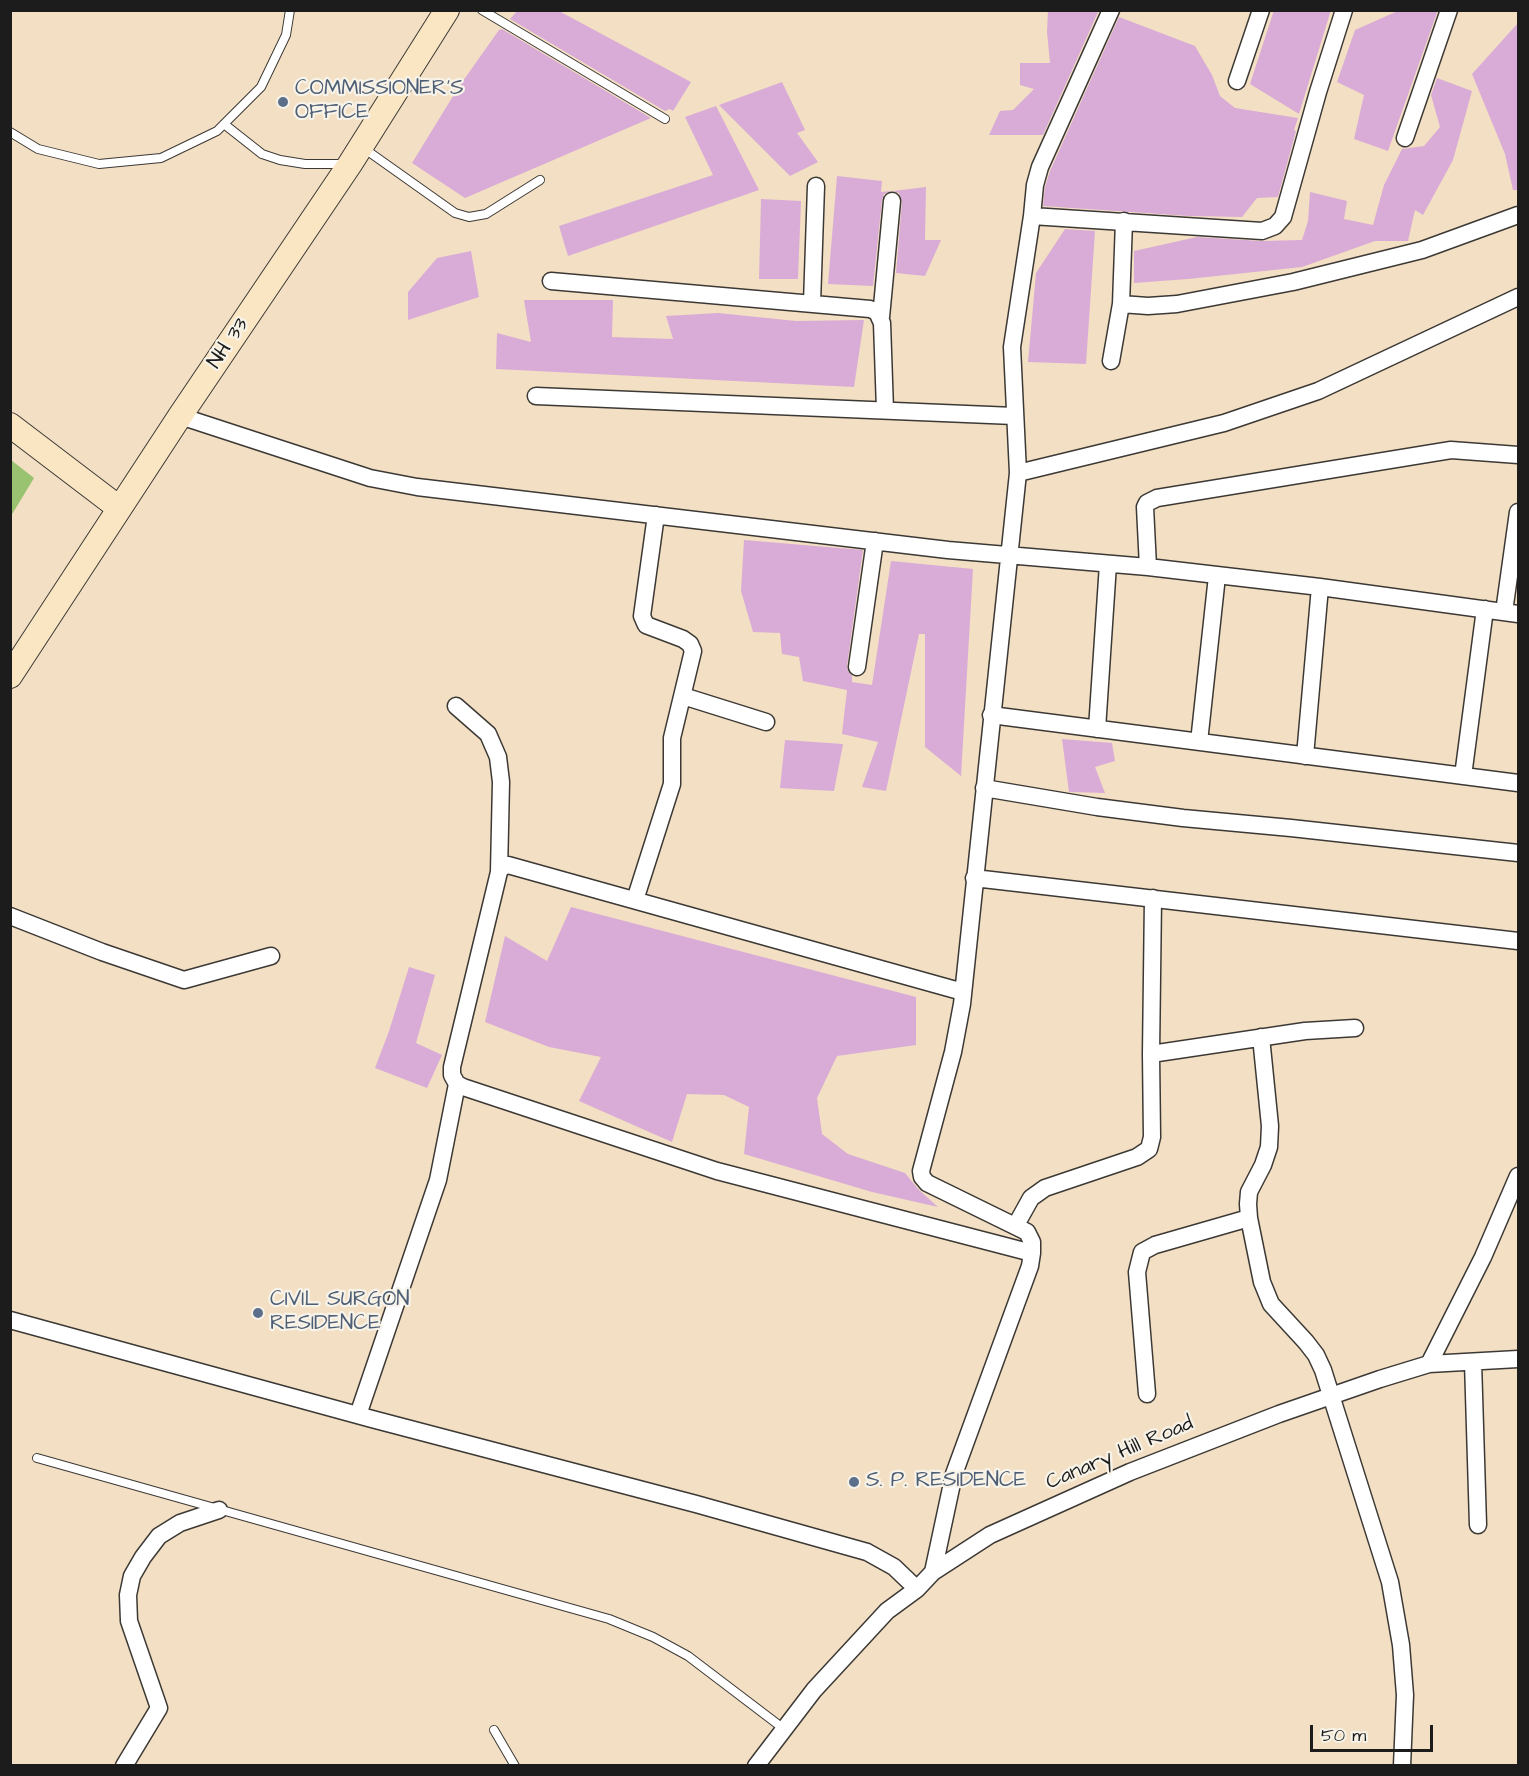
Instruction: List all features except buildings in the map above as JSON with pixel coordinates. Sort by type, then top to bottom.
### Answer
[{"type":"main road","name":"NH 33","points":[[10,676],[180,416],[356,155],[447,10]]},
{"type":"main road","points":[[10,425],[119,508]]},
{"type":"street","points":[[933,1572],[954,1474],[1030,1266],[1032,1253],[1032,1242],[1027,1232],[927,1183],[922,1177],[922,1167],[953,1052],[963,992],[1018,473],[1012,347],[1035,185],[1040,167],[1111,10]]},
{"type":"street","points":[[1237,81],[1261,10]]},
{"type":"street","points":[[1032,216],[1262,231],[1280,223],[1344,10]]},
{"type":"street","points":[[1405,138],[1449,10]]},
{"type":"street","points":[[812,303],[816,186]]},
{"type":"street","points":[[885,411],[881,317],[892,201]]},
{"type":"street","points":[[1121,304],[1148,306],[1177,304],[1293,282],[1422,250],[1518,215]]},
{"type":"street","points":[[1112,361],[1121,304],[1124,221]]},
{"type":"street","points":[[551,281],[863,307],[877,312],[881,317]]},
{"type":"street","points":[[1018,473],[1224,423],[1318,391],[1518,297]]},
{"type":"street","points":[[536,396],[1014,416]]},
{"type":"street","points":[[180,416],[370,477],[417,487],[1010,556],[1148,567],[1511,613],[1518,512]]},
{"type":"street","points":[[1148,567],[1145,507],[1146,503],[1156,498],[1451,450],[1518,455]]},
{"type":"street","points":[[635,900],[672,784],[672,738],[693,651],[690,644],[683,639],[646,625],[642,616],[656,515]]},
{"type":"street","points":[[857,667],[875,541]]},
{"type":"street","points":[[1097,729],[1108,564]]},
{"type":"street","points":[[1198,742],[1217,576]]},
{"type":"street","points":[[1305,756],[1320,587]]},
{"type":"street","points":[[1463,776],[1485,609]]},
{"type":"street","points":[[683,696],[766,722]]},
{"type":"street","points":[[358,1414],[438,1180],[457,1084],[452,1075],[452,1067],[499,872],[501,782],[498,757],[488,734],[456,706]]},
{"type":"street","points":[[991,715],[1518,783]]},
{"type":"street","points":[[984,788],[1097,807],[1183,818],[1518,853]]},
{"type":"street","points":[[499,872],[504,866],[513,865],[963,992]]},
{"type":"street","points":[[974,878],[1518,941]]},
{"type":"street","points":[[1016,1225],[1031,1198],[1045,1188],[1137,1157],[1149,1149],[1152,1137],[1153,898]]},
{"type":"street","points":[[10,916],[102,952],[184,980],[271,956]]},
{"type":"street","points":[[1151,1054],[1305,1031],[1355,1028]]},
{"type":"street","points":[[1261,1037],[1270,1126],[1269,1147],[1249,1192],[1249,1218],[1262,1282],[1271,1304],[1316,1355],[1332,1395],[1390,1582],[1401,1645],[1405,1695],[1402,1766]]},
{"type":"street","points":[[457,1084],[717,1171],[1032,1253]]},
{"type":"street","points":[[1429,1364],[1483,1257],[1518,1176]]},
{"type":"street","points":[[1146,1394],[1137,1272],[1142,1252],[1155,1245],[1249,1218]]},
{"type":"street","points":[[10,1320],[867,1552],[894,1567],[918,1589]]},
{"type":"street","name":"Canary Hill Road","points":[[756,1766],[814,1690],[887,1611],[918,1589],[933,1572],[990,1535],[1130,1472],[1332,1395],[1429,1364],[1518,1359]]},
{"type":"street","points":[[1473,1362],[1478,1525]]},
{"type":"street","points":[[124,1766],[159,1708],[129,1621],[128,1595],[132,1576],[142,1557],[159,1536],[180,1523],[219,1510]]},
{"type":"lane","points":[[10,132],[38,149],[99,164],[161,158],[217,131],[261,87],[286,35],[290,10]]},
{"type":"lane","points":[[482,10],[665,119]]},
{"type":"lane","points":[[224,124],[262,154],[280,160],[305,164],[356,155],[455,213],[469,217],[486,214],[540,180]]},
{"type":"lane","points":[[37,1458],[609,1619],[653,1637],[688,1656],[784,1729]]},
{"type":"lane","points":[[494,1730],[515,1766]]},
{"type":"green space","points":[[11,460],[34,478],[11,516]]},
{"type":"place","name":"COMMISSIONER'S OFFICE","points":[[283,102]]},
{"type":"place","name":"CIVIL SURGON RESIDENCE","points":[[258,1313]]},
{"type":"place","name":"S. P. RESIDENCE","points":[[854,1482]]}]
